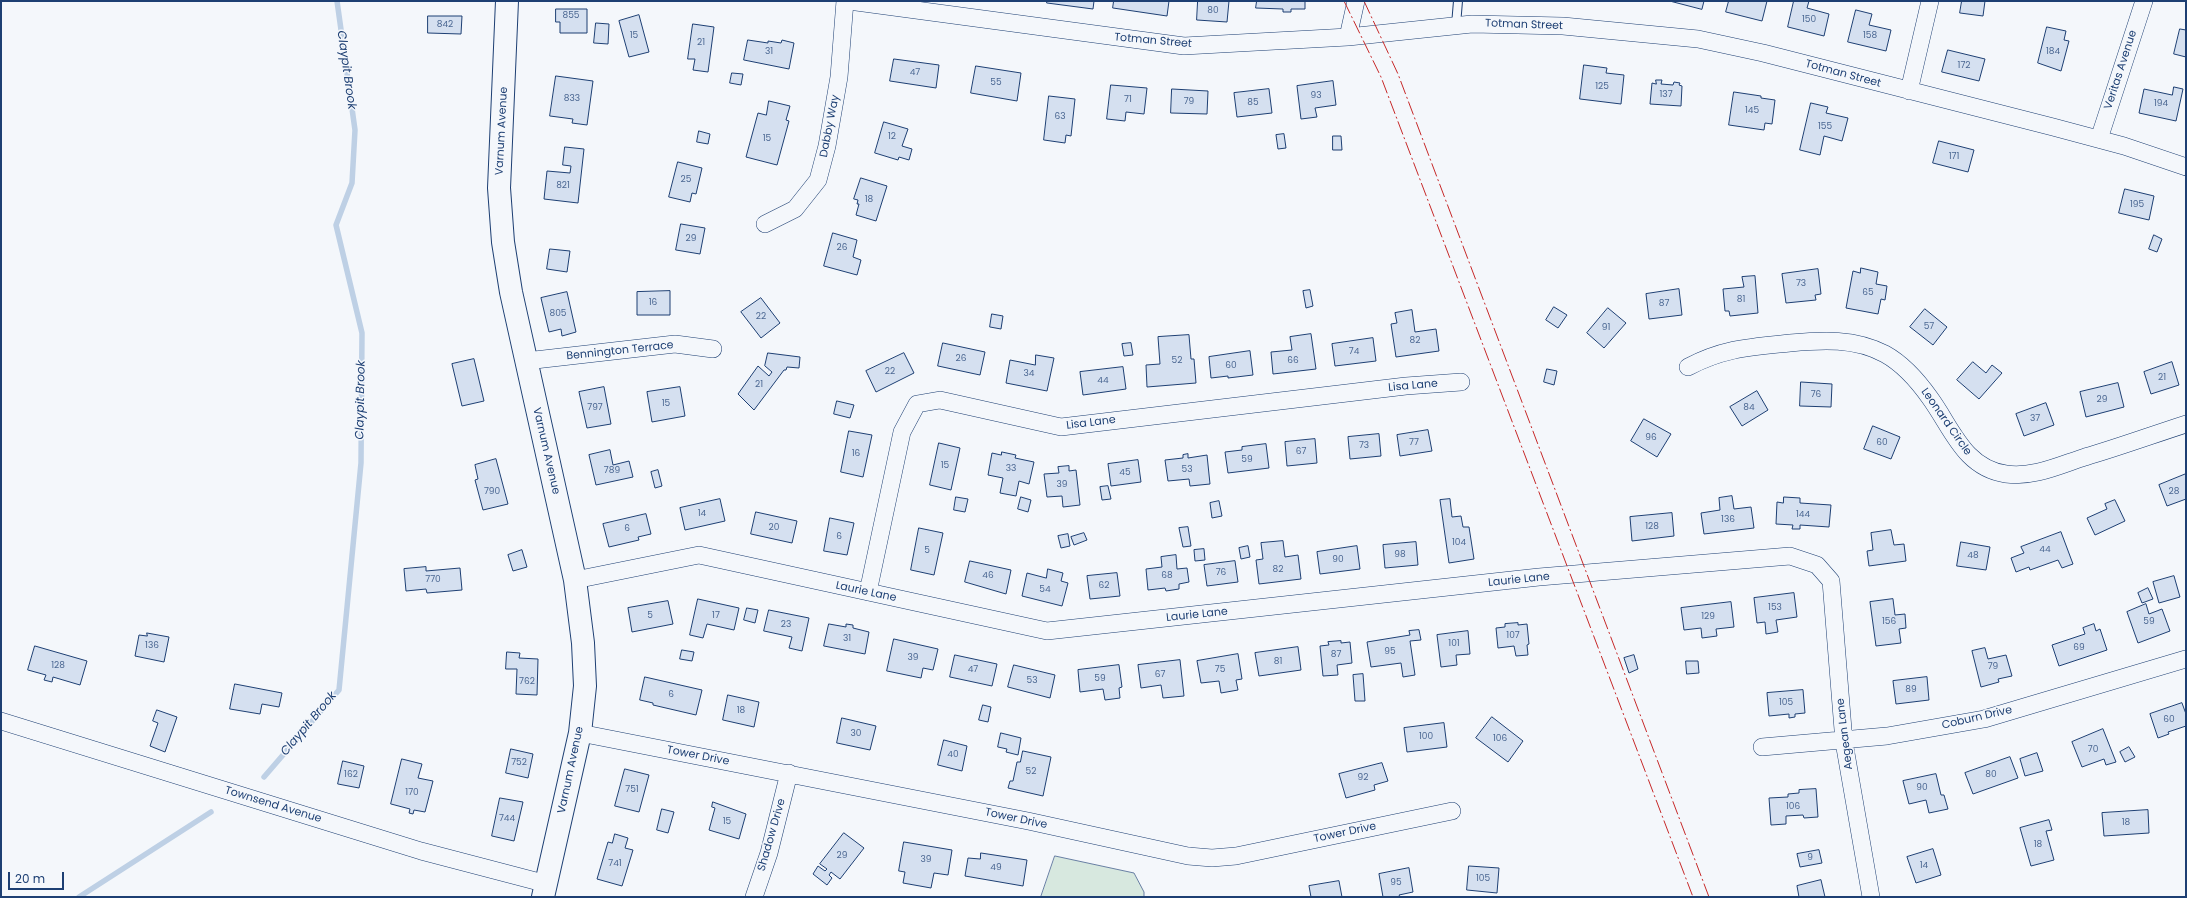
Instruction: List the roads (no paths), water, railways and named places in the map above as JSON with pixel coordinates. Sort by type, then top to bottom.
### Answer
[{"type":"main road","name":"Varnum Avenue","points":[[507,1],[499,188],[503,242],[526,361],[574,580],[583,643],[585,686],[580,733],[545,890]]},
{"type":"street","name":"Dabby Way","points":[[765,224],[795,209],[818,180],[827,146],[839,77],[845,1]]},
{"type":"street","name":"Totman Street","points":[[849,1],[1184,46],[1348,37],[1472,24],[1563,26],[1698,39],[1763,53],[2099,139],[2186,167]]},
{"type":"street","points":[[1348,37],[1356,1]]},
{"type":"street","points":[[1908,91],[1930,1]]},
{"type":"street","name":"Veritas Avenue","points":[[2099,139],[2144,1]]},
{"type":"street","name":"Leonard Circle","points":[[1688,367],[1717,354],[1739,348],[1819,340],[1853,343],[1869,348],[1885,354],[1909,373],[1930,399],[1966,454],[1984,467],[2005,474],[2037,473],[2186,424]]},
{"type":"street","name":"Bennington Terrace","points":[[526,361],[675,344],[713,349]]},
{"type":"street","name":"Lisa Lane","points":[[868,592],[902,432],[917,404],[940,400],[1061,427],[1406,386],[1461,382]]},
{"type":"street","name":"Laurie Lane","points":[[574,580],[699,555],[1048,631],[1539,577],[1790,556],[1817,564],[1823,572]]},
{"type":"street","name":"Aegean Lane","points":[[1823,572],[1831,581],[1844,740],[1871,897]]},
{"type":"street","name":"Coburn Drive","points":[[1762,747],[1887,736],[1984,719],[2186,659]]},
{"type":"street","name":"Townsend Avenue","points":[[1,721],[545,890]]},
{"type":"street","name":"Tower Drive","points":[[580,733],[1028,821],[1164,851],[1212,858],[1236,856],[1452,811]]},
{"type":"street","name":"Shadow Drive","points":[[754,897],[769,853],[789,773]]},
{"type":"lane","points":[[1456,25],[1458,1]]},
{"type":"waterway","name":"Claypit Brook","points":[[264,777],[339,690],[361,463],[362,333],[336,225],[352,183],[355,130],[337,1]]},
{"type":"waterway","name":"Claypit Brook","points":[[79,897],[211,812]]}]
